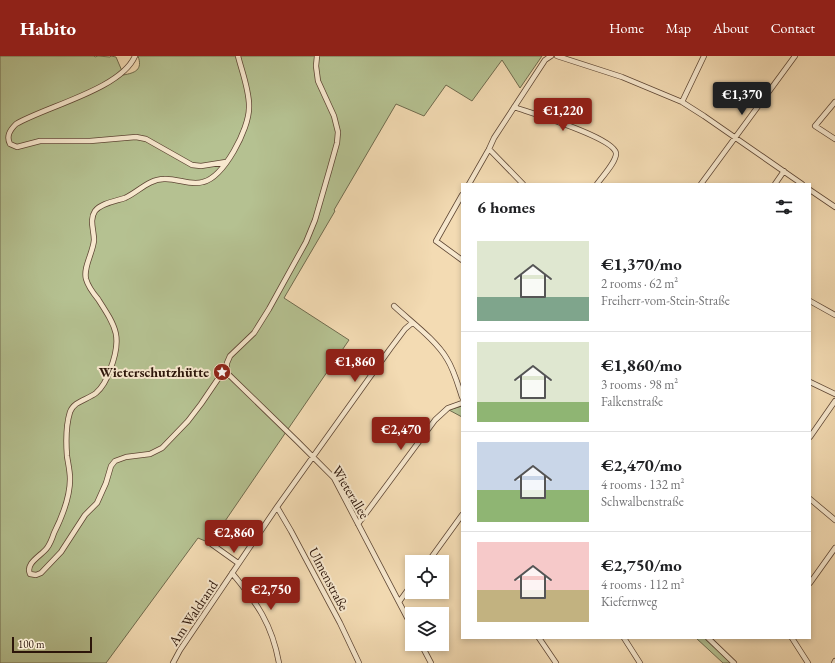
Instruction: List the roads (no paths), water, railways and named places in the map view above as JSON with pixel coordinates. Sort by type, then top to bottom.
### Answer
[{"type":"street","points":[[135,56],[126,70],[115,78],[83,95],[16,124],[11,128],[8,136],[10,144],[17,147],[40,141],[90,141],[136,137],[146,139],[192,165],[201,166],[226,162]]},
{"type":"street","points":[[238,56],[247,93],[249,110],[241,138],[217,174],[205,182],[193,183],[174,179],[159,179],[149,183],[127,197],[99,207],[94,213],[92,220],[94,243],[85,276],[113,325],[117,338],[116,348],[110,371],[102,388],[91,396],[75,404],[71,411],[68,420],[67,453],[70,481],[67,499],[50,544],[31,563],[29,570],[30,574],[36,575],[41,573],[65,546],[85,515],[97,503],[106,483],[111,466],[115,462],[126,457],[150,454],[162,448],[188,421],[218,379],[226,372],[227,363],[230,356],[254,333],[269,309],[306,242],[315,220],[337,143],[338,132],[334,116],[318,81],[316,71],[317,56]]},
{"type":"street","points":[[470,183],[494,138],[545,60],[551,56]]},
{"type":"street","points":[[557,56],[622,77],[682,102],[801,183]]},
{"type":"street","points":[[682,102],[704,56]]},
{"type":"street","points":[[702,183],[795,56]]},
{"type":"street","points":[[835,102],[815,126],[835,139]]},
{"type":"street","points":[[514,107],[587,132],[614,148],[616,154],[614,161],[598,183]]},
{"type":"street","points":[[489,149],[521,183]]},
{"type":"street","points":[[776,183],[784,171]]},
{"type":"street","points":[[811,191],[835,207]]},
{"type":"street","points":[[461,197],[436,241],[461,259]]},
{"type":"street","points":[[811,301],[835,316]]},
{"type":"street","points":[[394,306],[441,350],[451,366],[461,394]]},
{"type":"street","name":"Am Waldrand","points":[[173,663],[180,650],[238,563],[277,507],[390,349],[405,329],[412,323]]},
{"type":"street","name":"Wieterallee","points":[[226,372],[334,478],[405,614]]},
{"type":"street","points":[[811,382],[835,394]]},
{"type":"street","points":[[811,435],[835,401]]},
{"type":"street","points":[[358,524],[435,420],[448,408],[461,403]]},
{"type":"street","points":[[811,500],[835,520]]},
{"type":"street","name":"Ulmenstraße","points":[[277,507],[340,623],[359,663]]},
{"type":"street","points":[[433,555],[461,519]]},
{"type":"street","points":[[210,543],[238,563]]},
{"type":"street","points":[[811,582],[835,548]]},
{"type":"street","points":[[232,573],[260,609],[273,636],[279,663]]},
{"type":"street","points":[[399,602],[405,594]]},
{"type":"street","points":[[540,639],[554,661],[548,663]]},
{"type":"street","points":[[625,639],[640,663]]},
{"type":"street","points":[[709,639],[734,663]]},
{"type":"street","points":[[793,639],[808,663]]},
{"type":"street","points":[[425,651],[431,663]]},
{"type":"place","name":"Wieterschutzhütte","points":[[222,372]]}]
